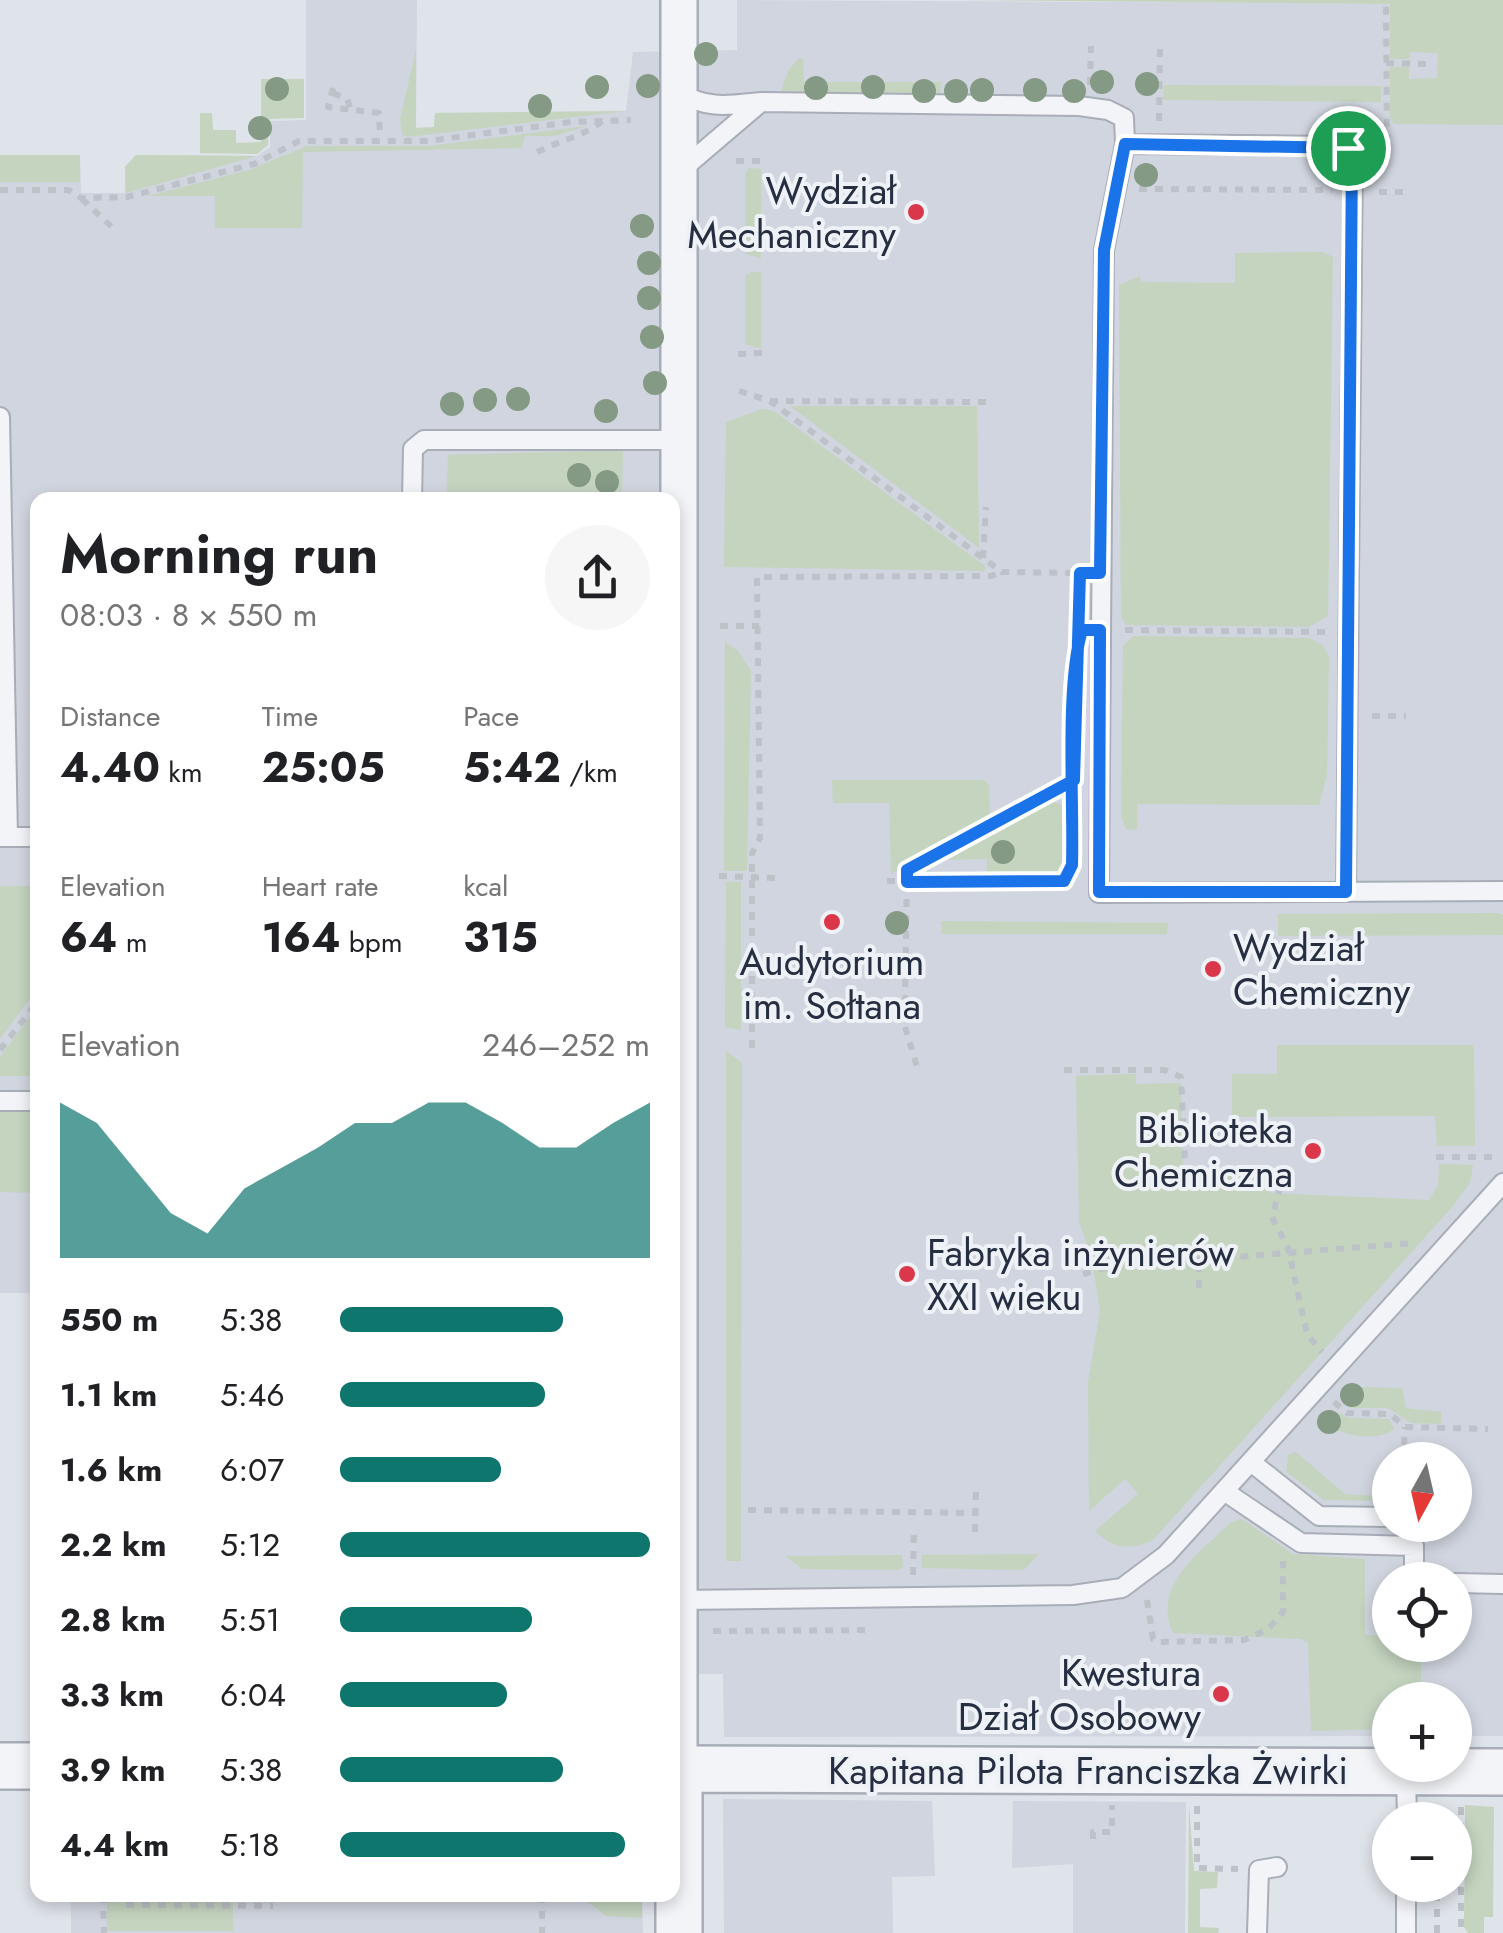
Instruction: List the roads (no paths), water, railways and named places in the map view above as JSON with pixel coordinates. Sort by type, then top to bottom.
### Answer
[{"type":"street","points":[[679,0],[679,492]]},
{"type":"street","points":[[0,1766],[30,1766]]},
{"type":"street","name":"Kapitana Pilota Franciszka Żwirki","points":[[680,1769],[1372,1772]]},
{"type":"street","name":"Kapitana Pilota Franciszka Żwirki","points":[[1472,1772],[1503,1772]]},
{"type":"street","points":[[678,1902],[679,1933]]},
{"type":"lane","points":[[679,92],[696,103],[716,107],[761,102],[1090,107],[1124,118],[1125,144],[1106,233],[1099,892],[1503,891]]},
{"type":"lane","points":[[679,172],[761,102]]},
{"type":"lane","points":[[1125,144],[1340,146],[1352,153],[1346,892]]},
{"type":"lane","points":[[0,417],[4,837],[30,836]]},
{"type":"lane","points":[[412,492],[413,449],[424,440],[679,440]]},
{"type":"lane","points":[[0,1101],[30,1101]]},
{"type":"lane","points":[[680,1600],[1074,1595],[1122,1588],[1143,1574],[1224,1491],[1503,1183]]},
{"type":"lane","points":[[1251,1462],[1319,1516],[1372,1517]]},
{"type":"lane","points":[[1224,1491],[1301,1543],[1414,1546],[1414,1562]]},
{"type":"lane","points":[[1472,1583],[1503,1584]]},
{"type":"lane","points":[[1257,1933],[1258,1870],[1278,1867]]},
{"type":"lane","points":[[1406,1902],[1406,1933]]},
{"type":"place","name":"Wydział Mechaniczny","points":[[916,212]]},
{"type":"place","name":"Audytorium im. Sołtana","points":[[832,922]]},
{"type":"place","name":"Wydział Chemiczny","points":[[1213,969]]},
{"type":"place","name":"Biblioteka Chemiczna","points":[[1313,1151]]},
{"type":"place","name":"Fabryka inżynierów XXI wieku","points":[[907,1274]]},
{"type":"place","name":"Kwestura Dział Osobowy","points":[[1221,1694]]}]
